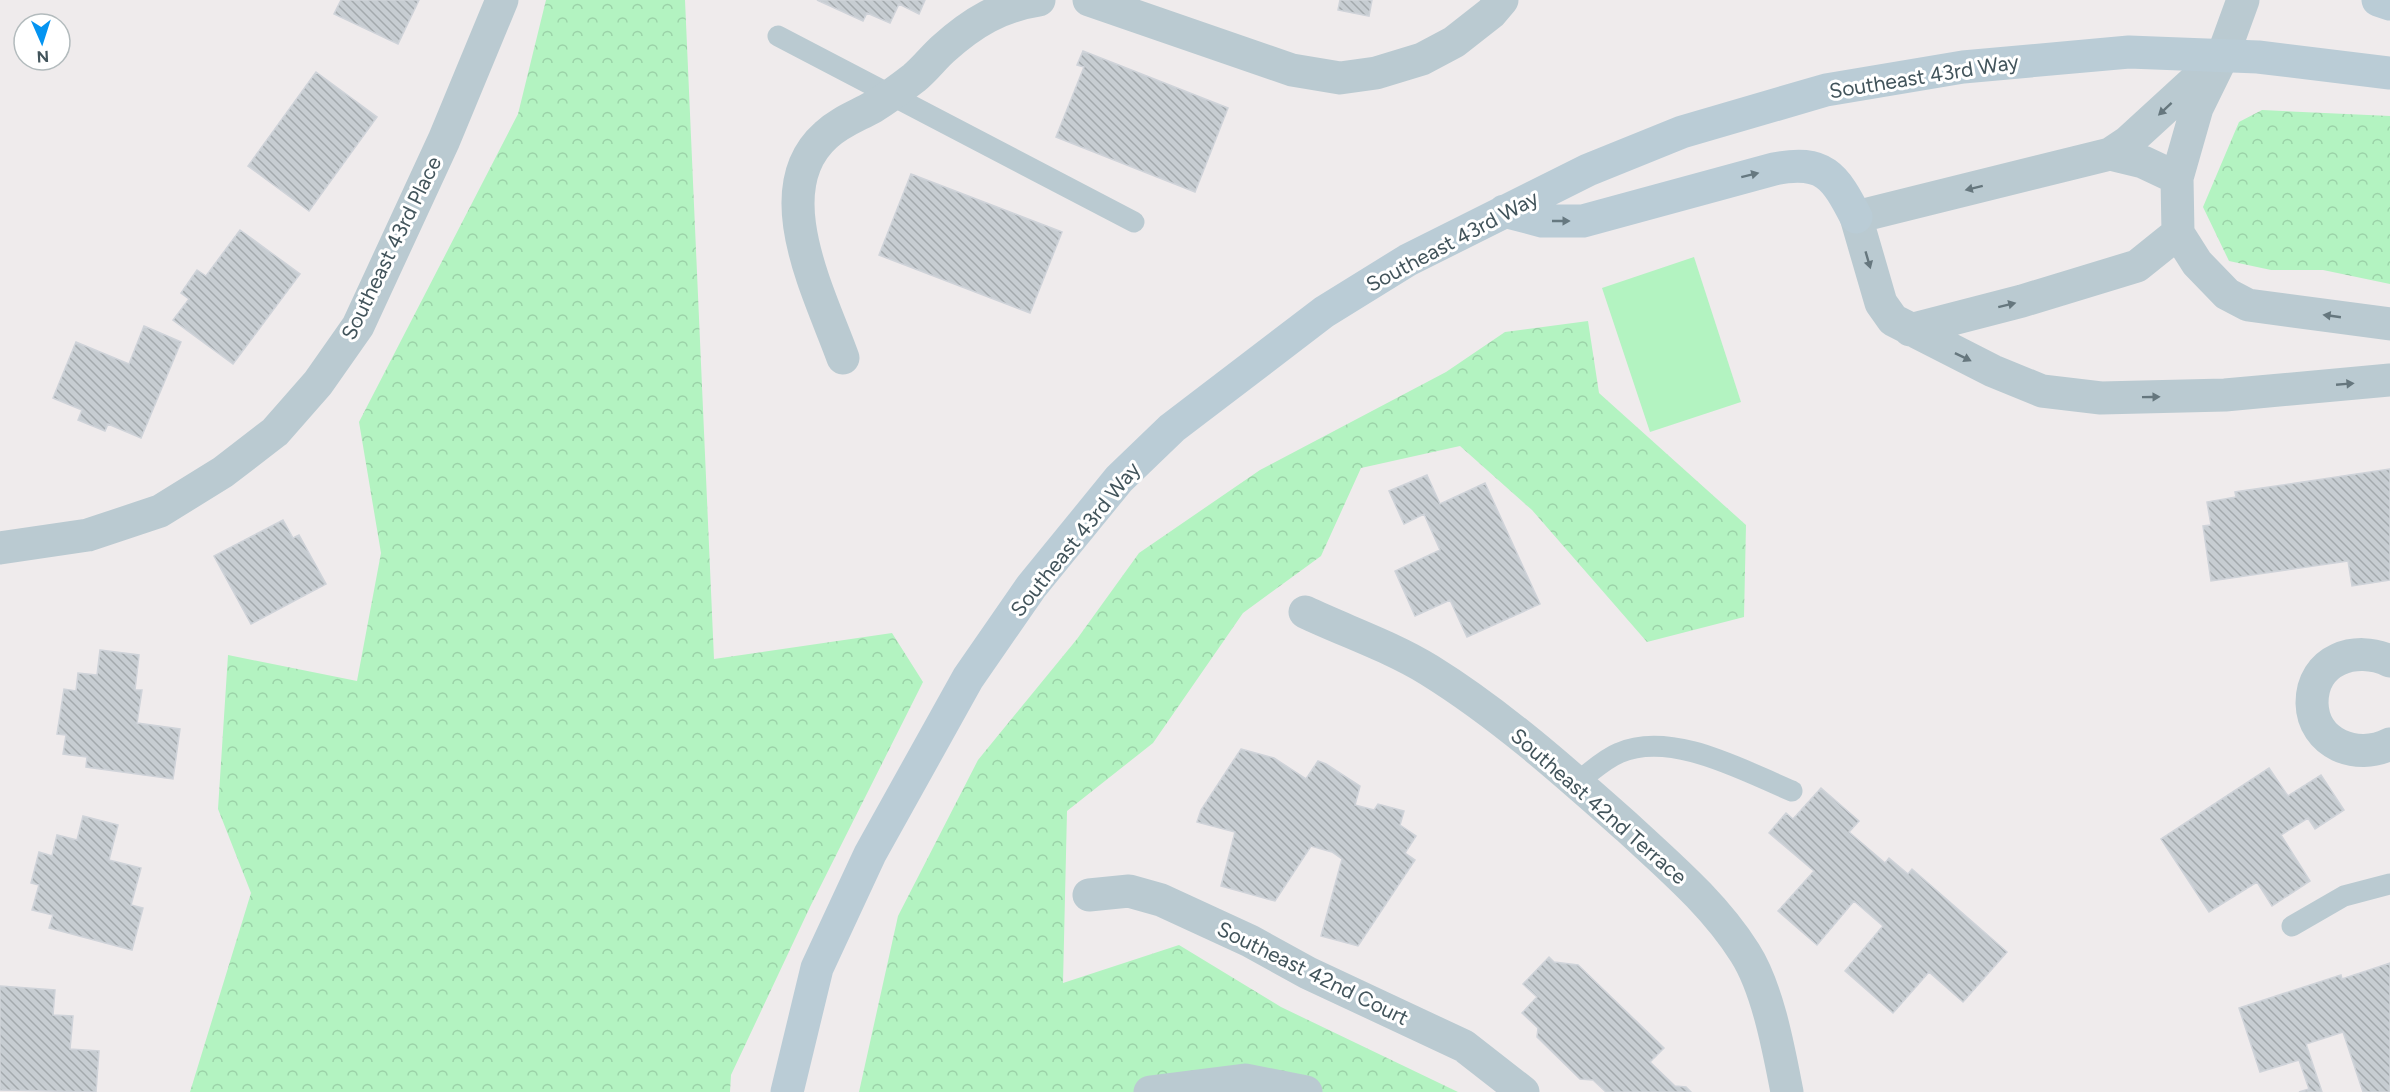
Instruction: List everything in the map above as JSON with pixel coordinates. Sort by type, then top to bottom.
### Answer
[{"type":"main road","points":[[2378,0],[2390,4]]},
{"type":"main road","name":"Southeast 43rd Way","points":[[788,1092],[817,968],[870,854],[968,678],[1031,588],[1119,479],[1172,428],[1324,312],[1399,266],[1588,170],[1682,132],[1826,90],[1909,74],[2043,58],[2129,52],[2258,57],[2390,73]]},
{"type":"main road","points":[[1504,211],[1542,221],[1583,221],[1751,175],[1803,165],[1815,167],[1831,176],[1856,217]]},
{"type":"street","name":"Southeast 43rd Place","points":[[0,548],[88,535],[160,512],[223,472],[275,432],[318,383],[358,326],[444,140],[502,0]]},
{"type":"street","points":[[843,358],[804,251],[799,229],[798,202],[801,176],[809,157],[825,135],[891,96],[982,18],[1013,4],[1039,0]]},
{"type":"street","points":[[1089,0],[1292,70],[1340,78],[1376,72],[1422,59],[1454,42],[1491,13],[1502,0]]},
{"type":"street","points":[[2243,0],[2223,55],[2197,108],[2177,178],[2178,233],[2197,263],[2227,294],[2248,305],[2390,324]]},
{"type":"street","points":[[2223,55],[2128,142],[2110,154],[1856,217],[1881,303],[1893,320],[1910,330],[2017,382],[2042,391],[2068,395],[2101,398],[2225,395],[2390,380]]},
{"type":"street","points":[[2110,154],[2144,162],[2177,178]]},
{"type":"street","points":[[1910,330],[2022,301],[2137,266],[2178,233]]},
{"type":"street","name":"Southeast 42nd Terrace","points":[[1305,612],[1426,668],[1473,699],[1577,782],[1685,879],[1720,918],[1747,956],[1765,1000],[1787,1092]]},
{"type":"street","points":[[2390,661],[2377,655],[2361,653],[2346,655],[2332,663],[2321,674],[2314,688],[2312,703],[2315,719],[2322,732],[2334,743],[2348,750],[2363,752],[2379,750],[2390,744]]},
{"type":"street","name":"Southeast 42nd Court","points":[[1089,895],[1129,891],[1161,900],[1230,932],[1308,973],[1464,1046],[1523,1092]]},
{"type":"street","points":[[1150,1092],[1245,1080],[1306,1092]]},
{"type":"lane","points":[[778,36],[1134,222]]},
{"type":"lane","points":[[1577,782],[1619,753],[1647,747],[1671,747],[1702,754],[1792,791]]},
{"type":"lane","points":[[2292,926],[2344,896],[2390,884]]},
{"type":"green space","points":[[546,0],[685,0],[714,659],[892,633],[923,682],[810,907],[731,1075],[730,1092],[190,1092],[251,893],[218,809],[228,655],[357,681],[381,553],[359,422],[518,114]]},
{"type":"green space","points":[[2262,110],[2390,116],[2390,284],[2323,270],[2271,270],[2229,261],[2203,207],[2239,122]]},
{"type":"green space","points":[[1694,257],[1741,402],[1650,432],[1602,288]]},
{"type":"green space","points":[[1588,321],[1599,393],[1746,525],[1744,617],[1647,642],[1532,510],[1460,446],[1361,468],[1321,556],[1243,613],[1153,743],[1067,811],[1063,983],[1179,945],[1281,1007],[1458,1092],[859,1092],[898,916],[978,760],[1077,639],[1139,553],[1260,470],[1446,372],[1505,332]]},
{"type":"building","points":[[341,0],[419,0],[398,44],[334,14]]},
{"type":"building","points":[[817,0],[925,0],[919,14],[899,4],[890,23],[867,13],[863,21]]},
{"type":"building","points":[[1340,0],[1372,0],[1369,16],[1338,10]]},
{"type":"building","points":[[1083,51],[1228,108],[1195,192],[1056,137],[1084,67],[1077,65]]},
{"type":"building","points":[[316,72],[377,117],[309,211],[248,166]]},
{"type":"building","points":[[911,174],[1062,232],[1030,313],[879,255]]},
{"type":"building","points":[[240,230],[300,274],[233,364],[173,320],[189,299],[181,293],[197,270],[206,276]]},
{"type":"building","points":[[144,326],[181,342],[141,438],[108,424],[105,431],[78,420],[82,410],[53,398],[76,342],[129,364]]},
{"type":"building","points":[[2390,469],[2390,580],[2352,586],[2348,561],[2211,581],[2203,526],[2211,525],[2207,502],[2236,497],[2235,492]]},
{"type":"building","points":[[1427,475],[1440,504],[1485,483],[1540,604],[1467,637],[1450,600],[1415,616],[1395,571],[1440,550],[1424,514],[1404,524],[1389,491]]},
{"type":"building","points":[[283,520],[293,538],[299,535],[326,584],[251,624],[214,556]]},
{"type":"building","points":[[100,650],[139,655],[135,690],[142,690],[137,723],[180,729],[173,779],[86,767],[87,757],[63,754],[66,735],[57,734],[64,689],[76,691],[78,673],[97,675]]},
{"type":"building","points":[[1241,749],[1274,758],[1306,779],[1318,761],[1326,764],[1360,786],[1355,805],[1374,810],[1378,804],[1404,811],[1400,825],[1416,836],[1405,853],[1415,860],[1358,946],[1321,936],[1342,859],[1332,852],[1311,846],[1275,901],[1221,886],[1235,832],[1197,822],[1201,810]]},
{"type":"building","points":[[2269,768],[2288,796],[2321,775],[2344,810],[2315,829],[2308,818],[2281,835],[2310,881],[2272,906],[2257,882],[2209,912],[2161,839]]},
{"type":"building","points":[[1821,788],[1859,821],[1849,832],[1885,863],[1889,858],[1908,874],[1912,869],[2007,952],[1963,1002],[1929,972],[1893,1013],[1845,971],[1883,926],[1854,901],[1817,945],[1778,911],[1814,871],[1769,833],[1786,813],[1793,819]]},
{"type":"building","points":[[83,816],[118,825],[109,860],[141,868],[131,905],[143,908],[132,950],[49,928],[53,915],[32,910],[39,885],[31,883],[39,852],[52,856],[57,835],[77,840]]},
{"type":"building","points":[[1549,957],[1554,962],[1578,965],[1664,1048],[1650,1062],[1675,1086],[1686,1087],[1691,1092],[1606,1092],[1593,1080],[1580,1079],[1537,1037],[1538,1028],[1522,1013],[1537,997],[1523,984]]},
{"type":"building","points":[[2390,963],[2390,1092],[2363,1092],[2343,1032],[2306,1044],[2322,1092],[2299,1092],[2309,1089],[2299,1060],[2260,1072],[2239,1008],[2341,975],[2342,979]]},
{"type":"building","points":[[0,986],[55,990],[53,1015],[73,1016],[70,1049],[99,1051],[96,1092],[0,1090]]}]
